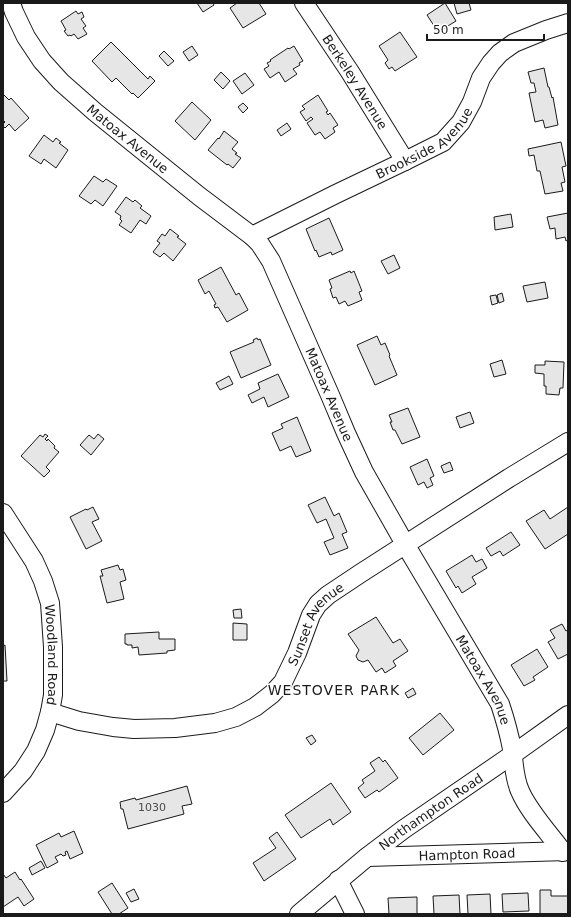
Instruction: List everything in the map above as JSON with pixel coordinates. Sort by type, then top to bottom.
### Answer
[{"type":"street","name":"Matoax Avenue","points":[[11,3],[26,37],[42,61],[61,82],[95,112],[252,236],[260,244],[271,261],[364,472],[500,704],[507,724],[515,775],[520,791],[529,808],[566,852]]},
{"type":"street","name":"Berkeley Avenue","points":[[304,3],[350,72],[405,162]]},
{"type":"street","name":"Brookside Avenue","points":[[252,236],[443,142],[461,122],[472,102],[481,78],[500,53],[514,43],[568,23]]},
{"type":"street","name":"Sunset Avenue","points":[[50,712],[79,721],[134,729],[175,728],[216,723],[236,717],[255,707],[272,694],[283,682],[297,653],[311,615],[318,604],[333,591],[568,442]]},
{"type":"street","name":"Woodland Road","points":[[3,513],[34,561],[43,581],[50,603],[53,648],[53,695],[45,730],[36,751],[23,771],[3,793]]},
{"type":"street","name":"Northampton Road","points":[[299,914],[338,880],[404,829],[568,715]]},
{"type":"street","name":"Hampton Road","points":[[367,857],[566,852]]},
{"type":"street","points":[[338,880],[355,914]]},
{"type":"building","points":[[197,3],[213,3],[214,5],[203,12]]},
{"type":"building","points":[[237,3],[259,3],[266,14],[243,28],[230,8]]},
{"type":"building","points":[[445,3],[456,21],[438,32],[427,15]]},
{"type":"building","points":[[454,3],[469,3],[471,10],[457,14]]},
{"type":"building","points":[[76,11],[78,14],[82,12],[84,17],[81,19],[86,26],[83,28],[87,34],[78,39],[74,34],[68,36],[64,31],[66,30],[61,21]]},
{"type":"building","points":[[400,32],[417,57],[395,71],[392,67],[389,69],[385,63],[388,60],[379,46]]},
{"type":"building","points":[[111,42],[148,79],[150,76],[155,81],[138,98],[116,78],[112,82],[92,61]]},
{"type":"building","points":[[192,46],[198,55],[189,61],[183,52]]},
{"type":"building","points":[[294,46],[303,61],[299,63],[300,65],[293,69],[297,74],[285,82],[279,72],[270,78],[264,69],[269,66],[267,63],[288,48],[289,49]]},
{"type":"building","points":[[164,51],[174,61],[168,66],[159,56]]},
{"type":"building","points":[[544,68],[548,87],[552,98],[553,97],[558,125],[545,128],[543,120],[535,122],[529,93],[536,92],[534,83],[531,83],[528,72]]},
{"type":"building","points":[[221,72],[230,81],[223,89],[214,80]]},
{"type":"building","points":[[245,73],[254,85],[242,94],[233,81]]},
{"type":"building","points":[[3,94],[9,100],[11,98],[29,118],[15,131],[9,124],[5,128],[3,126],[5,122],[3,120]]},
{"type":"building","points":[[318,95],[328,111],[326,112],[328,115],[330,113],[338,125],[333,128],[335,132],[325,139],[320,132],[315,135],[307,123],[313,119],[311,117],[306,121],[300,112],[305,109],[302,106]]},
{"type":"building","points":[[192,102],[211,120],[195,140],[175,121]]},
{"type":"building","points":[[243,103],[248,108],[243,113],[238,107]]},
{"type":"building","points":[[287,123],[291,129],[281,136],[277,130]]},
{"type":"building","points":[[224,131],[238,142],[232,149],[237,153],[235,154],[241,158],[233,168],[208,150],[218,138],[219,139]]},
{"type":"building","points":[[44,135],[53,142],[56,138],[61,142],[59,143],[68,150],[56,168],[44,159],[41,164],[29,156]]},
{"type":"building","points":[[561,142],[566,166],[562,167],[565,182],[561,183],[563,191],[545,194],[540,171],[537,171],[534,155],[529,156],[528,149]]},
{"type":"building","points":[[94,176],[103,182],[106,179],[117,186],[103,206],[95,200],[91,204],[79,196]]},
{"type":"building","points":[[126,197],[133,202],[135,200],[142,206],[140,208],[151,216],[146,224],[140,220],[131,233],[119,225],[122,221],[120,219],[121,216],[115,212]]},
{"type":"building","points":[[568,213],[568,240],[566,241],[565,237],[556,239],[555,228],[550,229],[547,217]]},
{"type":"building","points":[[511,214],[513,227],[495,230],[494,217]]},
{"type":"building","points":[[329,218],[343,250],[332,255],[331,252],[319,257],[306,229]]},
{"type":"building","points":[[170,229],[186,244],[173,261],[164,253],[160,257],[153,252],[160,243],[157,241],[162,234],[165,236]]},
{"type":"building","points":[[394,255],[400,268],[388,274],[381,261]]},
{"type":"building","points":[[221,267],[236,295],[239,293],[248,310],[227,322],[218,307],[215,308],[214,305],[216,304],[209,291],[205,294],[198,280]]},
{"type":"building","points":[[350,271],[351,273],[354,271],[362,291],[359,292],[362,300],[348,306],[345,301],[339,304],[336,297],[333,298],[329,280]]},
{"type":"building","points":[[545,282],[548,298],[527,302],[523,286]]},
{"type":"building","points":[[502,293],[504,301],[499,303],[497,295]]},
{"type":"building","points":[[496,295],[498,303],[492,305],[490,296]]},
{"type":"building","points":[[377,336],[381,345],[385,343],[397,375],[375,385],[357,345]]},
{"type":"building","points":[[257,338],[258,340],[260,339],[271,365],[241,378],[230,352],[254,342],[253,340]]},
{"type":"building","points":[[502,360],[506,374],[494,377],[490,364]]},
{"type":"building","points":[[545,361],[564,362],[563,388],[560,388],[559,395],[546,394],[544,374],[535,373],[535,365],[545,365]]},
{"type":"building","points":[[278,374],[289,397],[268,407],[264,397],[252,403],[248,395],[260,389],[258,383]]},
{"type":"building","points":[[229,376],[233,384],[220,390],[216,383]]},
{"type":"building","points":[[408,408],[420,437],[402,444],[395,430],[393,430],[389,415]]},
{"type":"building","points":[[470,412],[474,423],[460,428],[456,417]]},
{"type":"building","points":[[297,417],[311,451],[296,457],[291,446],[280,451],[272,433],[283,428],[281,424]]},
{"type":"building","points":[[45,434],[48,436],[45,439],[47,441],[48,439],[55,446],[54,448],[59,452],[46,467],[50,471],[44,477],[21,456],[40,435],[43,437]]},
{"type":"building","points":[[98,434],[104,439],[91,455],[80,445],[89,435],[94,439]]},
{"type":"building","points":[[427,459],[434,476],[430,478],[433,485],[427,488],[424,482],[418,485],[410,467]]},
{"type":"building","points":[[450,462],[453,470],[444,473],[441,466]]},
{"type":"building","points":[[325,497],[334,516],[339,513],[347,532],[342,534],[348,548],[330,555],[324,542],[334,538],[326,519],[317,523],[308,505]]},
{"type":"building","points":[[93,507],[99,519],[92,522],[102,541],[86,549],[70,517]]},
{"type":"building","points":[[568,507],[568,534],[545,549],[526,521],[544,510],[550,519]]},
{"type":"building","points":[[511,532],[520,545],[503,556],[500,551],[491,556],[486,548]]},
{"type":"building","points":[[472,555],[476,562],[482,559],[487,568],[472,577],[476,584],[462,593],[458,586],[456,588],[446,571]]},
{"type":"building","points":[[118,565],[120,570],[123,569],[126,580],[120,582],[124,599],[107,603],[100,576],[103,576],[101,570]]},
{"type":"building","points":[[241,609],[242,618],[234,618],[233,610]]},
{"type":"building","points":[[376,617],[393,643],[400,639],[408,651],[393,661],[396,666],[385,673],[382,668],[376,672],[368,660],[363,662],[358,660],[356,656],[359,650],[348,634]]},
{"type":"building","points":[[233,623],[247,624],[247,640],[233,640]]},
{"type":"building","points":[[562,624],[566,631],[568,630],[568,654],[558,659],[548,642],[555,638],[550,630]]},
{"type":"building","points":[[159,632],[159,639],[175,639],[175,650],[167,651],[167,653],[139,655],[138,647],[132,648],[132,645],[125,644],[125,634]]},
{"type":"building","points":[[5,645],[7,681],[3,681],[3,646]]},
{"type":"building","points":[[537,649],[548,667],[533,677],[535,680],[524,686],[511,665]]},
{"type":"building","points":[[413,688],[416,694],[408,698],[405,693]]},
{"type":"building","points":[[440,713],[454,730],[423,755],[409,738]]},
{"type":"building","points":[[312,735],[316,741],[311,745],[306,738]]},
{"type":"building","points":[[379,757],[383,762],[385,760],[398,778],[379,792],[377,790],[365,798],[358,788],[364,783],[362,780],[375,771],[370,763]]},
{"type":"building","points":[[331,783],[351,812],[333,825],[330,819],[301,838],[285,815]]},
{"type":"building","points":[[187,786],[192,804],[182,806],[184,814],[128,829],[120,802],[135,798],[136,800]]},
{"type":"building","points":[[74,831],[83,853],[70,859],[67,851],[65,852],[66,855],[63,856],[61,854],[55,857],[58,862],[47,868],[36,845],[59,833],[61,837]]},
{"type":"building","points":[[277,832],[296,859],[264,881],[253,863],[276,848],[269,838]]},
{"type":"building","points":[[41,861],[45,868],[32,875],[29,868]]},
{"type":"building","points":[[15,872],[34,899],[24,906],[18,897],[3,907],[3,874],[6,878]]},
{"type":"building","points":[[112,883],[128,908],[119,914],[112,914],[98,892]]},
{"type":"building","points":[[134,889],[139,899],[131,902],[126,893]]},
{"type":"building","points":[[540,890],[551,890],[551,896],[568,896],[568,914],[540,914]]},
{"type":"building","points":[[528,893],[529,911],[503,912],[502,894]]},
{"type":"building","points":[[490,894],[491,914],[468,914],[467,895]]},
{"type":"building","points":[[459,895],[460,914],[434,914],[433,896]]},
{"type":"building","points":[[417,897],[417,914],[389,914],[388,898]]},
{"type":"district","name":"WESTOVER PARK","points":[[334,690]]}]
